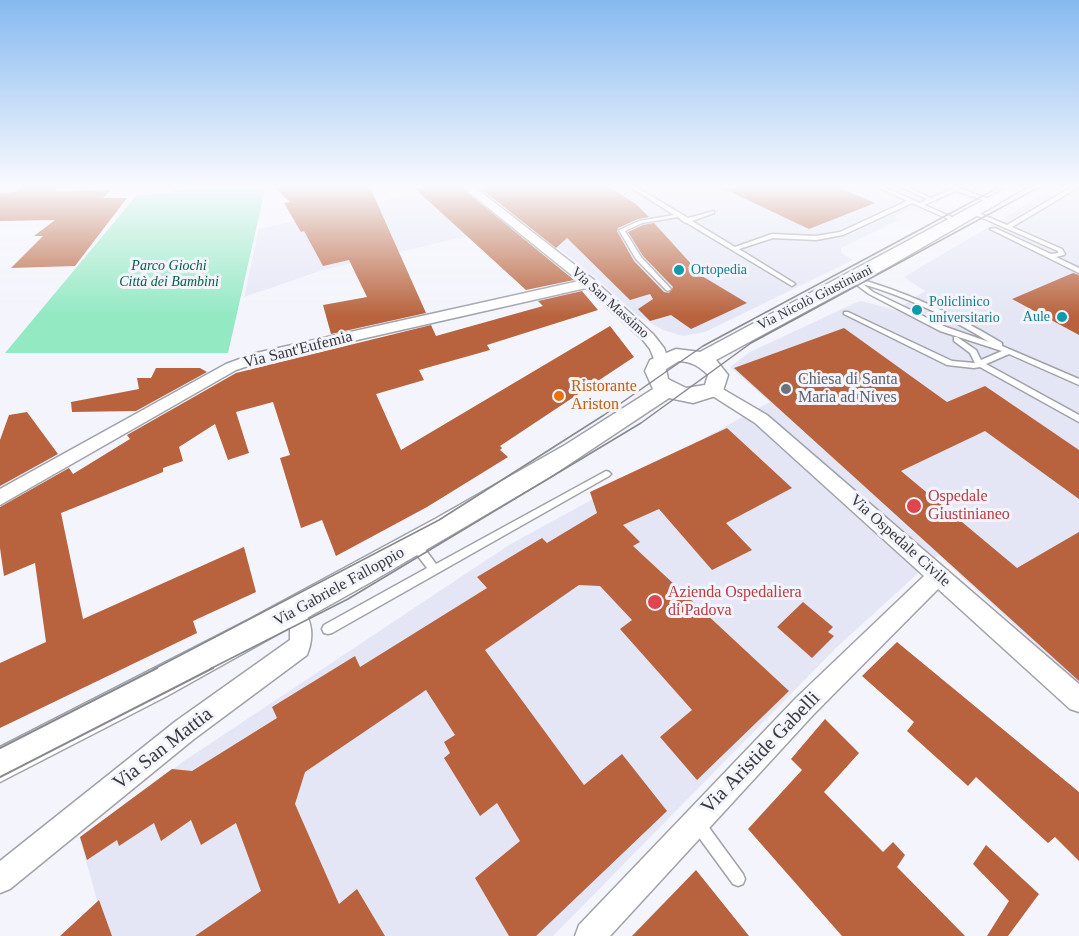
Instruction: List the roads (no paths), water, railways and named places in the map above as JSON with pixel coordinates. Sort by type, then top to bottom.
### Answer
[{"type":"street","name":"Via San Massimo","points":[[520,229],[589,283],[648,337],[657,348],[661,361]]},
{"type":"street","name":"Via Nicolò Giustiniani","points":[[702,360],[726,344],[946,229]]},
{"type":"street","name":"Via Sant'Eufemia","points":[[0,498],[231,368],[256,358],[589,283]]},
{"type":"street","points":[[676,355],[702,360],[718,375],[714,389],[692,396],[667,389],[656,377],[657,365],[676,355]]},
{"type":"street","name":"Via Gabriele Falloppio","points":[[0,765],[205,661],[295,612],[549,468],[667,389]]},
{"type":"street","name":"Via Ospedale Civile","points":[[714,389],[761,419],[1079,700]]},
{"type":"street","name":"Via Aristide Gabelli","points":[[590,936],[696,821],[890,620],[939,575]]},
{"type":"street","name":"Via San Mattia","points":[[0,879],[185,730],[299,647],[302,629],[295,612]]},
{"type":"lane","points":[[625,229],[622,230],[638,258],[668,289]]},
{"type":"lane","points":[[699,229],[792,284]]},
{"type":"lane","points":[[734,249],[772,236],[816,238],[841,234],[852,229]]},
{"type":"lane","points":[[993,229],[1079,271]]},
{"type":"lane","points":[[1012,229],[1062,252],[1059,256],[1050,256]]},
{"type":"lane","points":[[852,279],[871,293],[943,329],[1009,351],[1079,382]]},
{"type":"lane","points":[[852,279],[882,287],[979,332],[1009,351]]},
{"type":"lane","points":[[846,313],[950,363],[969,366],[1009,351]]},
{"type":"lane","points":[[943,329],[969,347],[979,363],[1079,419]]},
{"type":"lane","points":[[328,629],[606,474]]},
{"type":"lane","points":[[415,544],[434,569]]},
{"type":"lane","points":[[696,821],[738,879]]},
{"type":"tram line","points":[[154,669],[439,520],[604,415],[703,346],[922,229]]},
{"type":"tram line","points":[[210,669],[348,599],[641,423],[751,343],[962,229]]},
{"type":"tram line","points":[[0,748],[157,668]]},
{"type":"tram line","points":[[0,777],[213,668]]},
{"type":"place","name":"Ortopedia","points":[[679,270]]},
{"type":"place","name":"Policlinico universitario","points":[[917,310]]},
{"type":"place","name":"Aule","points":[[1062,317]]},
{"type":"place","name":"Chiesa di Santa Maria ad Nives","points":[[786,389]]},
{"type":"place","name":"Ristorante Ariston","points":[[559,396]]},
{"type":"place","name":"Ospedale Giustinianeo","points":[[914,506]]},
{"type":"place","name":"Azienda Ospedaliera di Padova","points":[[655,602]]},
{"type":"park label","name":"Parco Giochi Città dei Bambini","points":[[169,274]]}]
